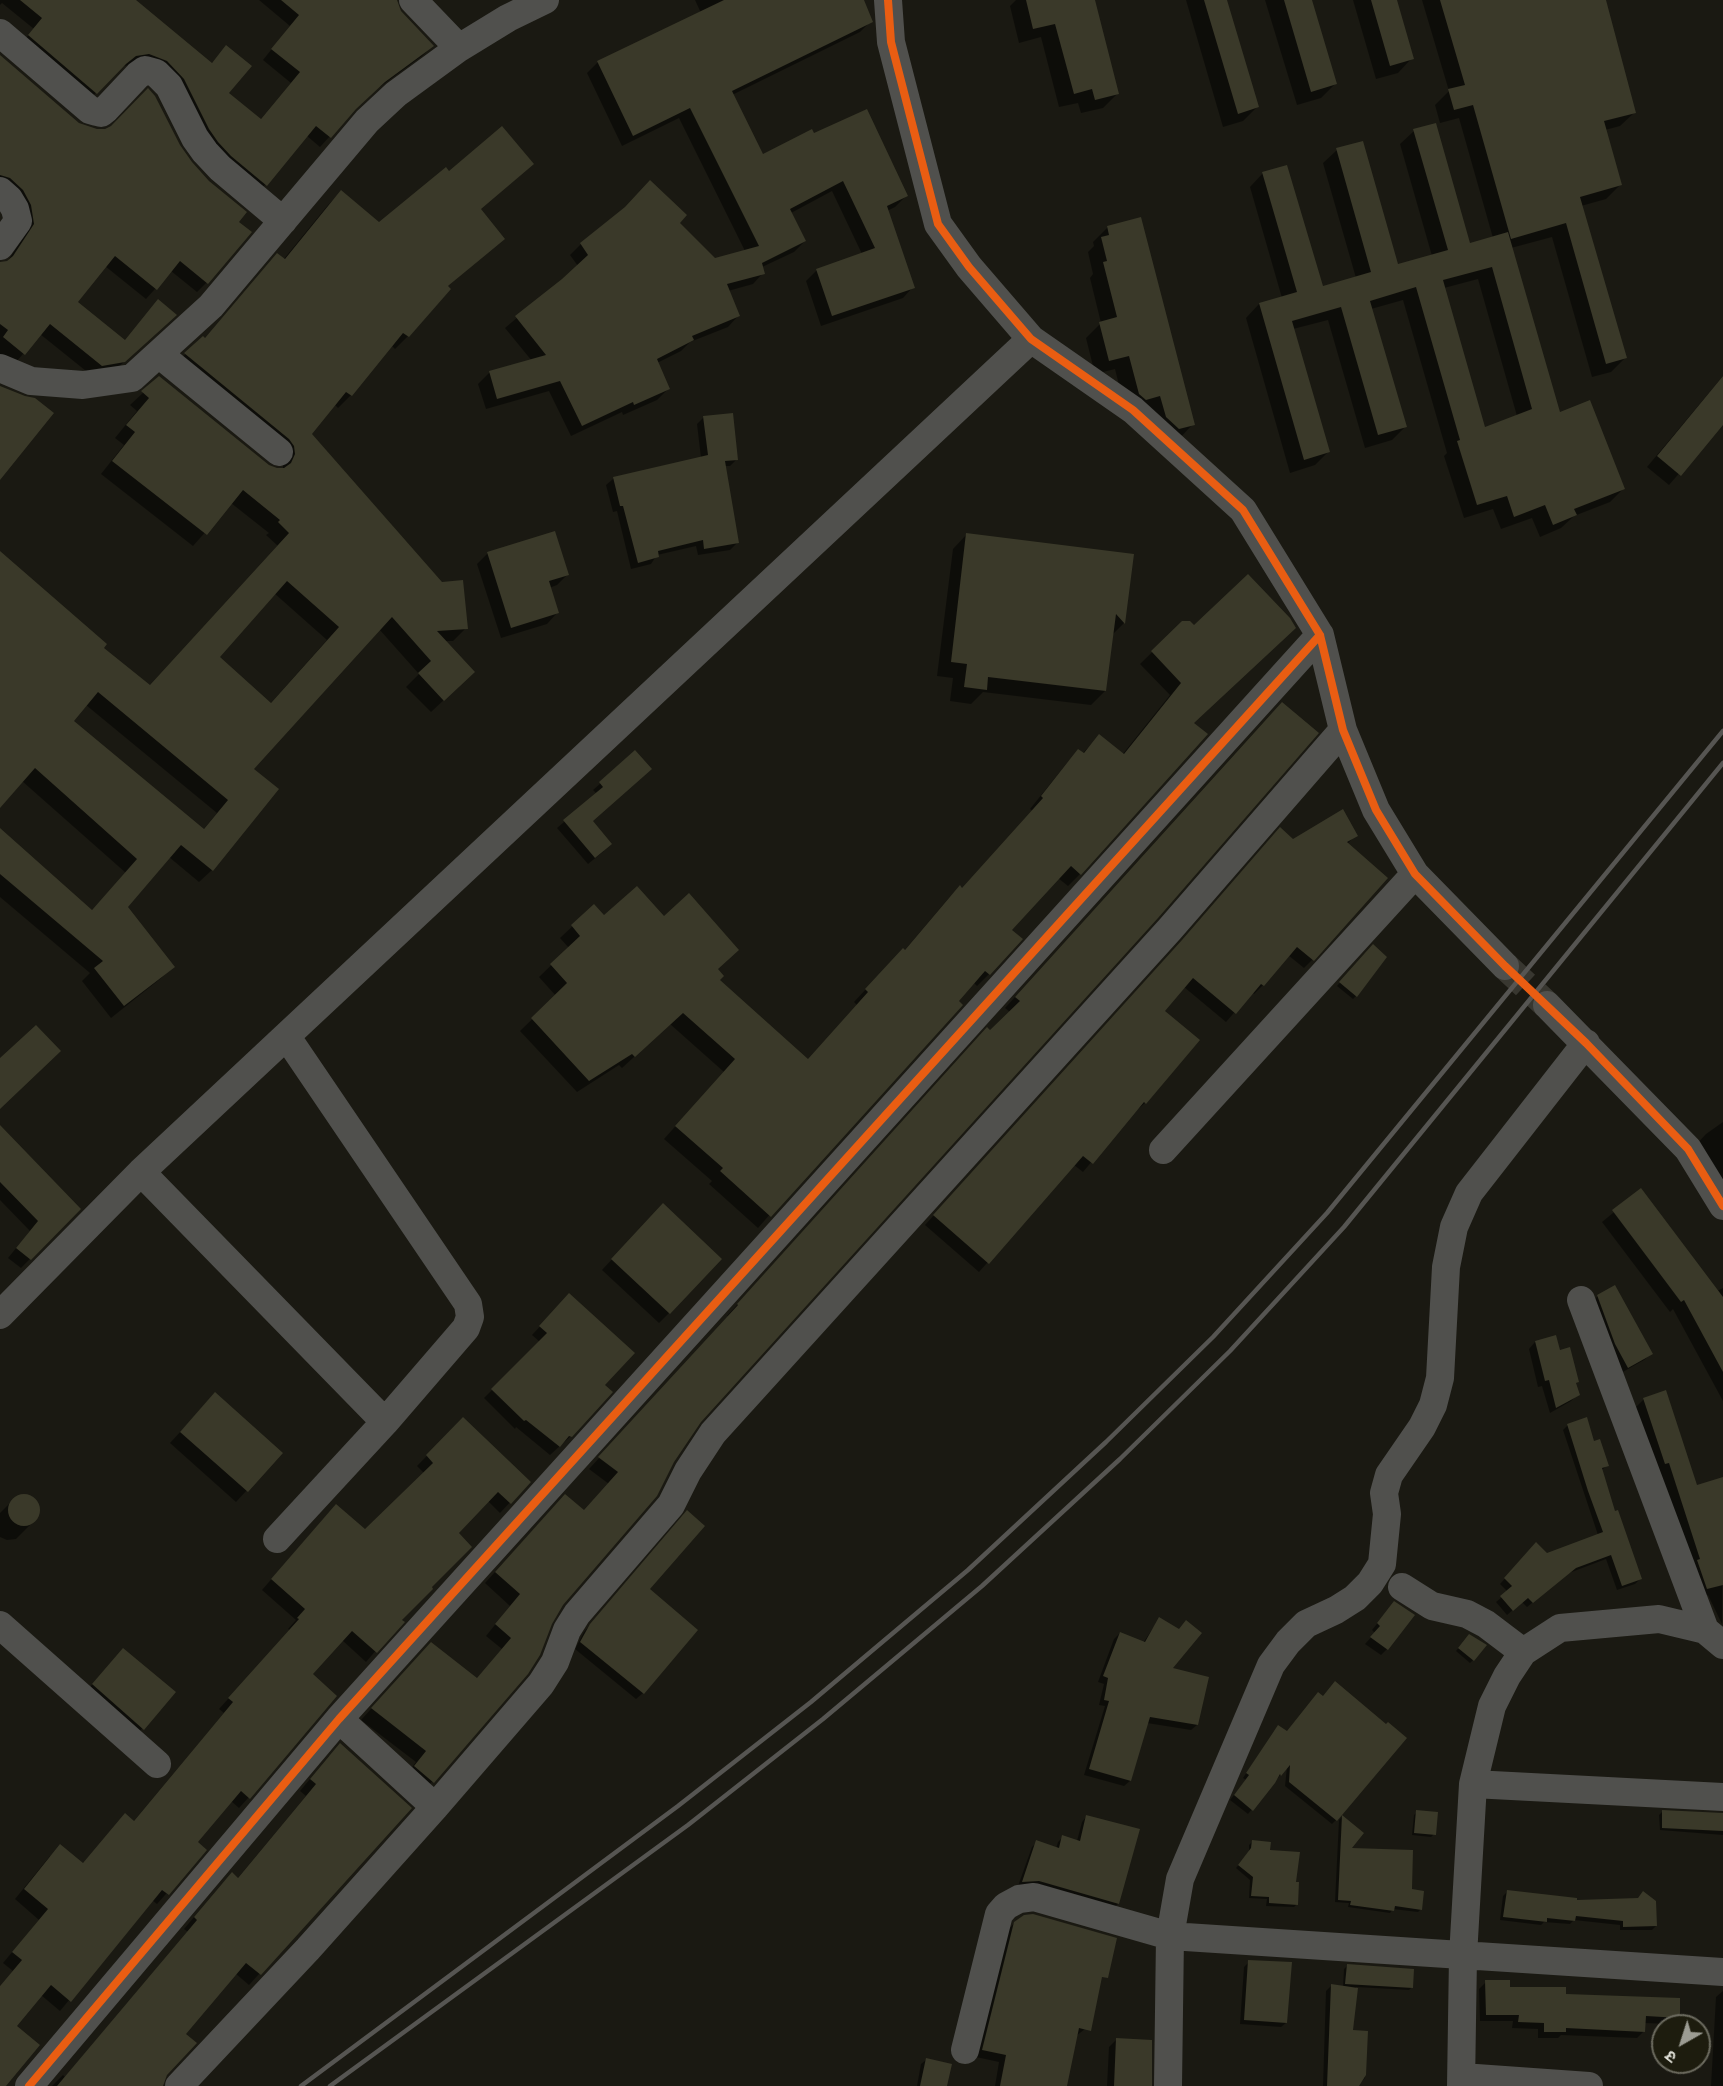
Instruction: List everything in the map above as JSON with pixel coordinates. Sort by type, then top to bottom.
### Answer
[{"type":"street","points":[[414,0],[459,48]]},
{"type":"street","points":[[0,368],[31,381],[83,385],[132,378],[160,355],[211,306],[367,121],[396,94],[459,48],[508,18],[545,0]]},
{"type":"street","points":[[888,0],[891,42],[938,224],[969,267],[1031,339],[1133,410],[1243,510],[1320,635],[1343,730],[1376,810],[1415,874],[1504,966]]},
{"type":"street","points":[[0,33],[90,110],[97,112],[101,113],[106,109],[145,70],[156,73],[169,86],[195,138],[206,152],[220,168],[283,221]]},
{"type":"street","points":[[0,191],[15,209],[18,221],[0,246]]},
{"type":"street","points":[[0,1315],[141,1172],[1031,339]]},
{"type":"street","points":[[160,355],[279,452]]},
{"type":"street","points":[[29,2086],[339,1719],[1320,635]]},
{"type":"street","points":[[179,2086],[308,1949],[435,1808],[541,1684],[555,1662],[567,1630],[577,1614],[671,1505],[713,1432],[1170,929],[1343,730]]},
{"type":"street","points":[[1163,1150],[1415,874]]},
{"type":"street","points":[[1547,1005],[1688,1149],[1723,1206]]},
{"type":"street","points":[[277,1539],[385,1422],[466,1328],[470,1317],[468,1304],[286,1037]]},
{"type":"street","points":[[1168,2086],[1170,1936],[1180,1878],[1271,1665],[1288,1642],[1306,1624],[1355,1598],[1370,1583],[1382,1564],[1387,1514],[1384,1493],[1389,1475],[1422,1427],[1433,1405],[1440,1378],[1446,1266],[1454,1227],[1469,1193],[1586,1043]]},
{"type":"street","points":[[141,1172],[385,1422]]},
{"type":"street","points":[[1581,1300],[1714,1638]]},
{"type":"street","points":[[1402,1587],[1432,1606],[1467,1614],[1486,1624],[1523,1652]]},
{"type":"street","points":[[1589,2086],[1461,2082],[1463,1956],[1473,1784],[1492,1706],[1507,1676],[1523,1652],[1560,1628],[1659,1619],[1714,1638]]},
{"type":"street","points":[[0,1626],[157,1764]]},
{"type":"street","points":[[339,1719],[435,1808]]},
{"type":"street","points":[[1473,1784],[1723,1797]]},
{"type":"street","points":[[965,2050],[999,1914],[1005,1905],[1019,1899],[1034,1898],[1170,1936],[1723,1972]]},
{"type":"building","points":[[20,0],[136,0],[212,63],[226,45],[252,66],[229,93],[261,119],[300,72],[271,49],[299,15],[281,0],[397,0],[401,11],[434,46],[385,82],[356,109],[331,138],[316,126],[267,186],[218,142],[184,79],[167,61],[149,54],[136,56],[97,94],[28,35],[42,18]]},
{"type":"building","points":[[724,0],[864,0],[873,22],[732,91],[763,154],[812,129],[814,133],[867,109],[908,196],[887,206],[915,288],[832,316],[816,269],[875,248],[843,181],[790,209],[806,241],[762,263],[765,274],[727,284],[740,316],[692,336],[694,340],[657,359],[670,389],[634,405],[633,402],[582,426],[560,381],[497,399],[489,371],[546,355],[515,316],[588,255],[580,243],[625,207],[650,180],[687,215],[680,223],[715,258],[759,246],[690,108],[633,136],[597,61]]},
{"type":"building","points":[[1026,0],[1095,0],[1119,94],[1095,100],[1092,89],[1074,94],[1055,24],[1033,29]]},
{"type":"building","points":[[1204,0],[1227,0],[1259,107],[1238,114]]},
{"type":"building","points":[[1284,0],[1312,0],[1337,84],[1311,92]]},
{"type":"building","points":[[1371,0],[1397,0],[1414,59],[1390,66]]},
{"type":"building","points":[[1440,0],[1606,0],[1636,113],[1604,121],[1622,185],[1580,197],[1627,358],[1606,364],[1566,223],[1511,239],[1473,105],[1454,110],[1448,89],[1465,85]]},
{"type":"building","points":[[0,55],[79,123],[97,129],[111,126],[148,88],[155,96],[180,145],[192,162],[209,181],[247,212],[239,222],[252,232],[208,284],[180,261],[157,290],[115,256],[78,302],[125,340],[158,299],[177,315],[125,362],[102,366],[50,324],[25,355],[3,337],[8,330],[0,324],[0,262],[7,261],[13,256],[34,224],[31,205],[23,190],[10,178],[0,175]]},
{"type":"building","points":[[1436,123],[1470,243],[1508,232],[1560,412],[1590,400],[1625,489],[1574,509],[1577,515],[1553,525],[1545,505],[1514,517],[1507,496],[1477,505],[1457,441],[1460,440],[1416,287],[1370,301],[1407,427],[1378,435],[1341,307],[1292,321],[1330,452],[1304,460],[1259,303],[1297,292],[1262,172],[1287,165],[1323,286],[1371,272],[1336,148],[1363,141],[1398,264],[1448,250],[1413,129]],"holes":[[[1492,267],[1532,409],[1485,427],[1443,280]]]},
{"type":"building","points":[[502,126],[534,164],[481,209],[505,239],[448,286],[451,289],[409,337],[403,333],[352,396],[346,392],[312,434],[442,582],[463,580],[468,629],[437,631],[475,672],[444,701],[418,673],[431,661],[392,617],[254,769],[279,789],[213,871],[181,845],[128,907],[175,967],[124,1006],[94,968],[103,961],[0,874],[0,828],[92,910],[137,859],[35,768],[0,808],[0,551],[107,644],[104,648],[150,685],[289,533],[278,522],[280,520],[243,490],[207,535],[112,461],[135,432],[126,425],[149,398],[141,391],[159,376],[269,465],[284,468],[291,463],[295,454],[294,446],[289,439],[184,353],[203,336],[205,338],[277,253],[285,259],[341,190],[379,222],[446,167],[449,171]],"holes":[[[287,581],[339,627],[271,703],[220,657]],[[98,692],[228,800],[204,829],[74,721]]]},
{"type":"building","points":[[1141,217],[1195,425],[1179,429],[1166,417],[1160,396],[1146,400],[1139,394],[1129,356],[1109,361],[1099,322],[1117,317],[1103,262],[1107,261],[1101,237],[1109,235],[1107,226]]},
{"type":"building","points":[[1723,376],[1723,425],[1681,476],[1657,456]]},
{"type":"building","points":[[0,386],[35,398],[54,413],[0,480]]},
{"type":"building","points":[[733,413],[738,460],[725,461],[739,543],[704,549],[703,540],[658,551],[659,557],[638,563],[613,477],[708,455],[703,416]]},
{"type":"building","points":[[555,531],[569,575],[549,581],[559,613],[511,628],[487,552]]},
{"type":"building","points":[[966,533],[1134,554],[1125,624],[1116,614],[1106,691],[988,677],[987,690],[964,687],[967,664],[951,662]]},
{"type":"building","points":[[1248,574],[1290,618],[1296,628],[1194,723],[1208,734],[1081,875],[1071,866],[1012,930],[1023,939],[990,975],[985,971],[959,1001],[963,1005],[771,1217],[720,1171],[723,1168],[675,1126],[735,1059],[683,1013],[635,1057],[632,1054],[589,1081],[531,1018],[567,983],[550,964],[580,936],[571,925],[594,904],[604,915],[637,886],[664,916],[689,893],[739,950],[718,969],[724,976],[720,980],[808,1059],[868,992],[865,989],[903,948],[905,950],[960,885],[962,888],[1043,798],[1041,796],[1078,749],[1084,753],[1099,734],[1124,754],[1181,683],[1151,651],[1182,621],[1190,621],[1194,625]]},
{"type":"building","points":[[1282,702],[1319,733],[1158,918],[701,1422],[674,1462],[657,1496],[563,1605],[552,1624],[540,1655],[528,1674],[434,1783],[414,1766],[426,1751],[371,1708],[431,1642],[477,1678],[511,1638],[495,1624],[520,1594],[495,1572],[565,1494],[584,1510],[618,1472],[598,1457],[738,1305],[987,1027],[990,1030],[1020,1001],[1015,997]]},
{"type":"building","points":[[635,750],[652,769],[593,821],[612,844],[595,858],[563,820],[603,787],[599,782]]},
{"type":"building","points":[[1343,809],[1358,836],[1347,842],[1388,878],[1314,961],[1297,947],[1264,986],[1261,984],[1236,1014],[1193,978],[1165,1011],[1200,1040],[1146,1104],[1144,1102],[1093,1164],[1083,1156],[989,1264],[933,1215],[1182,940],[1280,827],[1293,839]]},
{"type":"building","points":[[1373,944],[1387,957],[1357,997],[1339,982]]},
{"type":"building","points":[[36,1025],[61,1051],[0,1109],[0,1058]]},
{"type":"building","points":[[0,1125],[81,1209],[31,1260],[16,1248],[38,1221],[0,1182]]},
{"type":"building","points":[[1641,1188],[1723,1297],[1723,1372],[1684,1300],[1681,1302],[1612,1210]]},
{"type":"building","points":[[663,1203],[722,1259],[670,1314],[611,1259]]},
{"type":"building","points":[[1615,1285],[1653,1354],[1628,1368],[1615,1344],[1597,1295]]},
{"type":"building","points":[[569,1293],[635,1353],[605,1385],[613,1392],[560,1447],[526,1420],[524,1421],[491,1389],[547,1333],[539,1326]]},
{"type":"building","points":[[1556,1335],[1560,1350],[1570,1347],[1580,1395],[1556,1408],[1549,1380],[1545,1381],[1535,1341]]},
{"type":"building","points":[[1666,1390],[1697,1485],[1723,1477],[1723,1585],[1707,1589],[1697,1560],[1700,1559],[1669,1463],[1665,1464],[1643,1398]]},
{"type":"building","points":[[215,1392],[283,1453],[248,1492],[180,1432]]},
{"type":"building","points":[[463,1417],[531,1482],[511,1504],[498,1492],[459,1533],[472,1547],[402,1620],[405,1622],[377,1653],[352,1631],[313,1674],[337,1696],[250,1799],[241,1791],[198,1842],[207,1850],[169,1895],[162,1890],[71,2002],[51,1985],[17,2026],[40,2045],[6,2086],[0,2086],[0,1986],[22,1960],[12,1952],[48,1909],[24,1889],[60,1844],[83,1863],[125,1813],[134,1821],[233,1702],[228,1698],[299,1619],[297,1618],[305,1609],[271,1579],[336,1504],[365,1529],[433,1463],[426,1455]]},
{"type":"building","points":[[1587,1417],[1594,1441],[1600,1439],[1609,1466],[1602,1468],[1615,1511],[1618,1510],[1642,1579],[1622,1586],[1611,1555],[1576,1568],[1533,1603],[1528,1598],[1513,1611],[1500,1596],[1512,1586],[1504,1578],[1536,1542],[1547,1553],[1603,1532],[1567,1424]]},
{"type":"building","points":[[24,1494],[35,1499],[40,1510],[35,1521],[24,1526],[13,1521],[8,1510],[13,1499]]},
{"type":"building","points":[[687,1510],[705,1526],[650,1589],[698,1630],[644,1694],[580,1642],[590,1624]]},
{"type":"building","points":[[1394,1601],[1415,1615],[1388,1650],[1370,1637],[1380,1626],[1377,1623]]},
{"type":"building","points":[[1159,1617],[1179,1629],[1186,1620],[1202,1633],[1173,1668],[1209,1677],[1198,1725],[1150,1717],[1131,1781],[1089,1769],[1109,1701],[1104,1700],[1108,1678],[1103,1676],[1120,1632],[1145,1642]]},
{"type":"building","points":[[1469,1634],[1487,1645],[1474,1661],[1458,1648]]},
{"type":"building","points":[[123,1648],[176,1692],[144,1730],[92,1684]]},
{"type":"building","points":[[1335,1681],[1386,1724],[1388,1722],[1407,1738],[1337,1821],[1289,1782],[1290,1765],[1281,1776],[1280,1774],[1253,1811],[1234,1795],[1249,1775],[1246,1773],[1278,1725],[1287,1731],[1318,1692],[1323,1696]]},
{"type":"building","points":[[340,1743],[412,1808],[261,1975],[246,1963],[186,2034],[197,2043],[167,2075],[163,2086],[57,2086],[197,1920],[194,1917],[232,1872],[238,1878],[316,1784],[310,1779]]},
{"type":"building","points":[[1416,1810],[1438,1812],[1436,1835],[1414,1833]]},
{"type":"building","points":[[1662,1810],[1723,1813],[1723,1831],[1662,1828]]},
{"type":"building","points":[[1086,1815],[1140,1829],[1119,1904],[1039,1881],[1022,1882],[1036,1840],[1059,1848],[1062,1835],[1080,1841]]},
{"type":"building","points":[[1342,1815],[1364,1833],[1352,1848],[1413,1850],[1412,1889],[1424,1891],[1422,1910],[1395,1906],[1394,1911],[1350,1905],[1351,1901],[1338,1900]]},
{"type":"building","points":[[1252,1840],[1271,1842],[1270,1850],[1300,1852],[1296,1882],[1299,1882],[1298,1905],[1269,1903],[1269,1897],[1251,1896],[1253,1877],[1238,1865],[1251,1848]]},
{"type":"building","points":[[1507,1890],[1577,1898],[1577,1900],[1638,1898],[1643,1891],[1656,1901],[1657,1926],[1623,1927],[1623,1921],[1576,1916],[1575,1921],[1547,1918],[1547,1922],[1503,1917]]},
{"type":"building","points":[[1033,1914],[1117,1938],[1108,1978],[1102,1977],[1091,2031],[1079,2028],[1067,2086],[1000,2086],[1006,2055],[982,2050],[1014,1922],[1024,1915]]},
{"type":"building","points":[[1248,1960],[1292,1962],[1287,2023],[1244,2020]]},
{"type":"building","points":[[1347,1964],[1414,1969],[1413,1988],[1345,1984]]},
{"type":"building","points":[[1485,1980],[1510,1980],[1510,1987],[1566,1987],[1566,1994],[1680,1998],[1680,2014],[1646,2016],[1645,2032],[1566,2028],[1566,2032],[1544,2032],[1544,2023],[1518,2022],[1519,2015],[1486,2015]]},
{"type":"building","points":[[1331,1984],[1358,1988],[1353,2030],[1368,2031],[1366,2075],[1359,2086],[1327,2086]]},
{"type":"building","points":[[1116,2038],[1152,2040],[1152,2086],[1114,2086]]},
{"type":"building","points":[[926,2058],[952,2064],[947,2086],[920,2086]]},
{"type":"tunnel","points":[[1505,966],[1547,1005]]},
{"type":"railway","points":[[301,2086],[678,1806],[811,1702],[968,1570],[1106,1442],[1213,1337],[1327,1213],[1723,731]]},
{"type":"railway","points":[[330,2086],[688,1825],[823,1719],[982,1586],[1120,1459],[1230,1351],[1344,1227],[1723,763]]},
{"type":"cycle path","points":[[888,0],[891,42],[938,224],[969,267],[1031,339],[1133,410],[1243,510],[1320,635],[1343,730],[1376,810],[1415,874],[1505,966],[1586,1043],[1688,1149],[1723,1206]]},
{"type":"cycle path","points":[[29,2086],[339,1719],[1320,635]]}]
